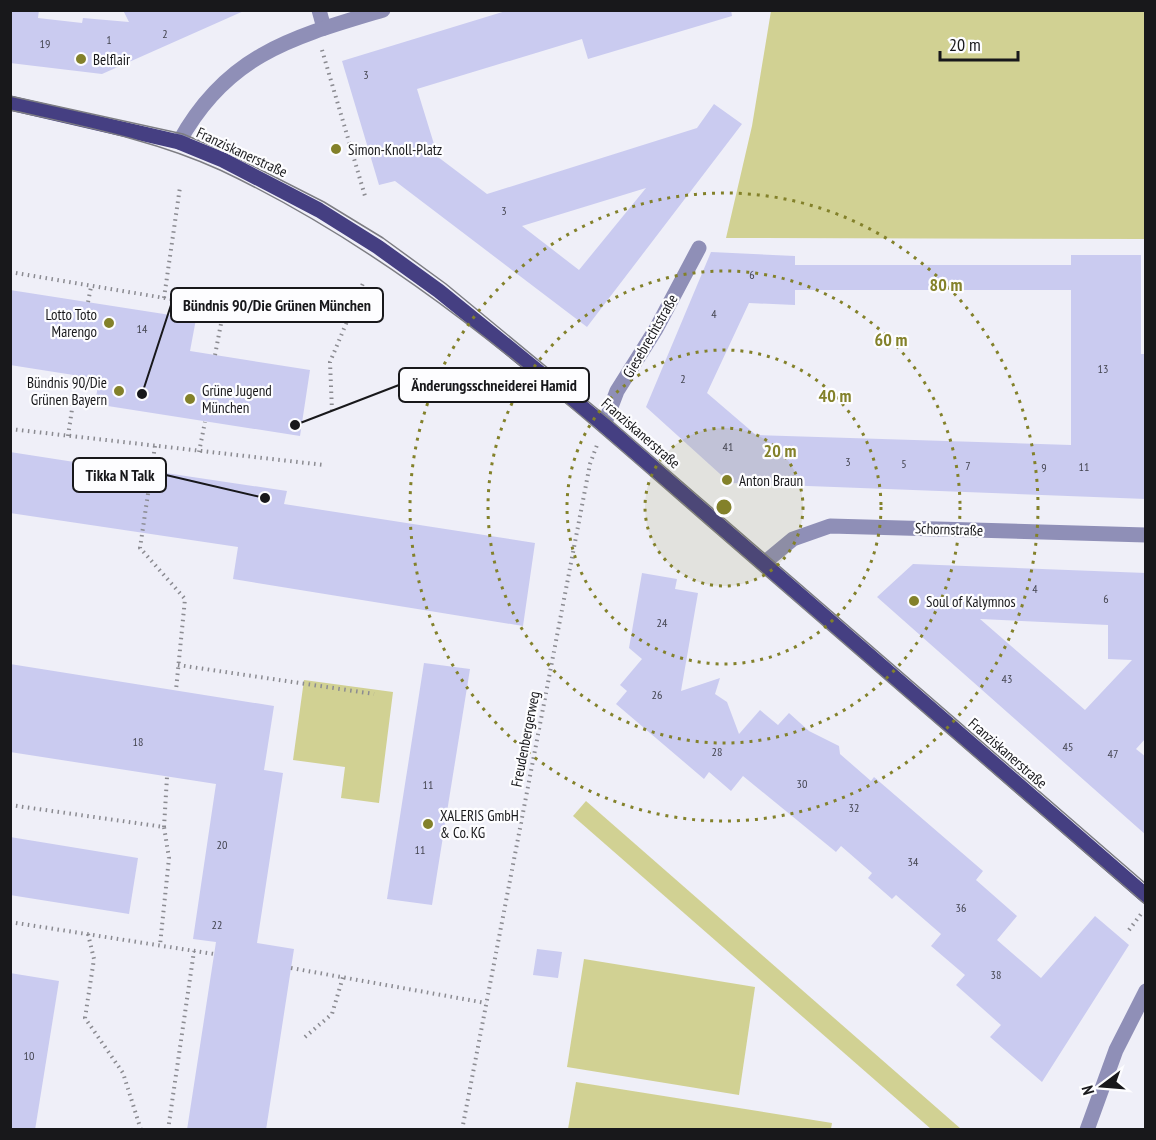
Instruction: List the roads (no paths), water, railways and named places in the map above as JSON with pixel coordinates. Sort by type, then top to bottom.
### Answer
[{"type":"main road","name":"Franziskanerstraße","points":[[10,103],[179,142],[223,160],[300,200],[378,247],[440,291],[604,425],[1146,896]]},
{"type":"street","points":[[319,10],[320,29]]},
{"type":"street","points":[[179,142],[193,116],[246,63],[276,46],[320,29],[383,10]]},
{"type":"street","name":"Giesebrechtstraße","points":[[604,425],[617,391],[656,329],[699,248]]},
{"type":"street","name":"Schornstraße","points":[[764,563],[792,539],[830,526],[1146,534]]},
{"type":"street","points":[[1087,1130],[1116,1050],[1146,992]]},
{"type":"tram line","points":[[10,96],[183,134],[226,152],[324,202],[383,238],[446,284],[607,417],[1146,884]]},
{"type":"tram line","points":[[10,110],[144,142],[195,159],[289,205],[418,288],[479,333],[598,430],[1146,905]]},
{"type":"place","name":"Belflair","points":[[81,59]]},
{"type":"place","name":"Simon-Knoll-Platz","points":[[336,149]]},
{"type":"place","name":"Lotto Toto Marengo","points":[[109,323]]},
{"type":"place","name":"Bündnis 90/Die Grünen Bayern","points":[[119,391]]},
{"type":"place","name":"Bündnis 90/Die Grünen München","points":[[142,394]]},
{"type":"place","name":"Grüne Jugend München","points":[[190,399]]},
{"type":"place","name":"Änderungsschneiderei Hamid","points":[[295,425]]},
{"type":"place","name":"Anton Braun","points":[[727,480]]},
{"type":"place","name":"Tikka N Talk","points":[[265,498]]},
{"type":"place","name":"Soul of Kalymnos","points":[[914,601]]},
{"type":"place","name":"XALERIS GmbH & Co. KG","points":[[428,824]]}]
